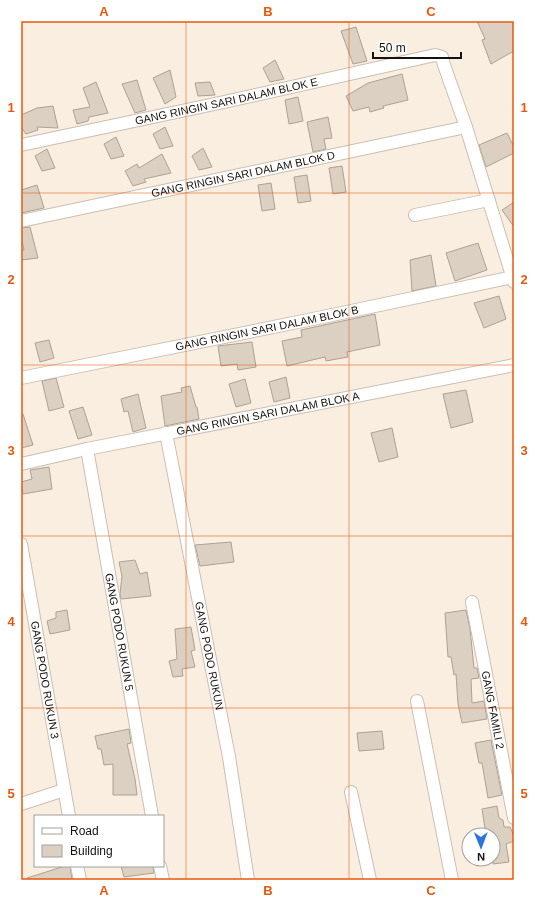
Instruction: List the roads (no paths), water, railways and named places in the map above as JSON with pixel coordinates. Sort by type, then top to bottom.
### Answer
[{"type":"street","name":"GANG RINGIN SARI DALAM BLOK E","points":[[21,145],[232,101],[435,54],[442,57],[466,127]]},
{"type":"street","points":[[466,127],[513,279]]},
{"type":"street","name":"GANG RINGIN SARI DALAM BLOK D","points":[[21,221],[466,127]]},
{"type":"street","points":[[415,215],[489,200]]},
{"type":"street","name":"GANG RINGIN SARI DALAM BLOK B","points":[[21,378],[513,279]]},
{"type":"street","name":"GANG RINGIN SARI DALAM BLOK A","points":[[21,464],[87,449],[514,364]]},
{"type":"street","name":"GANG PODO RUKUN","points":[[166,433],[229,757],[248,880]]},
{"type":"street","name":"GANG PODO RUKUN 5","points":[[87,449],[152,815]]},
{"type":"street","name":"GANG PODO RUKUN 3","points":[[21,544],[69,815]]},
{"type":"street","name":"GANG FAMILI 2","points":[[472,602],[514,818]]},
{"type":"street","points":[[417,701],[452,880]]},
{"type":"street","points":[[21,804],[64,790]]},
{"type":"street","points":[[351,792],[370,880]]},
{"type":"street","points":[[77,867],[80,880]]},
{"type":"street","points":[[160,867],[162,880]]}]
